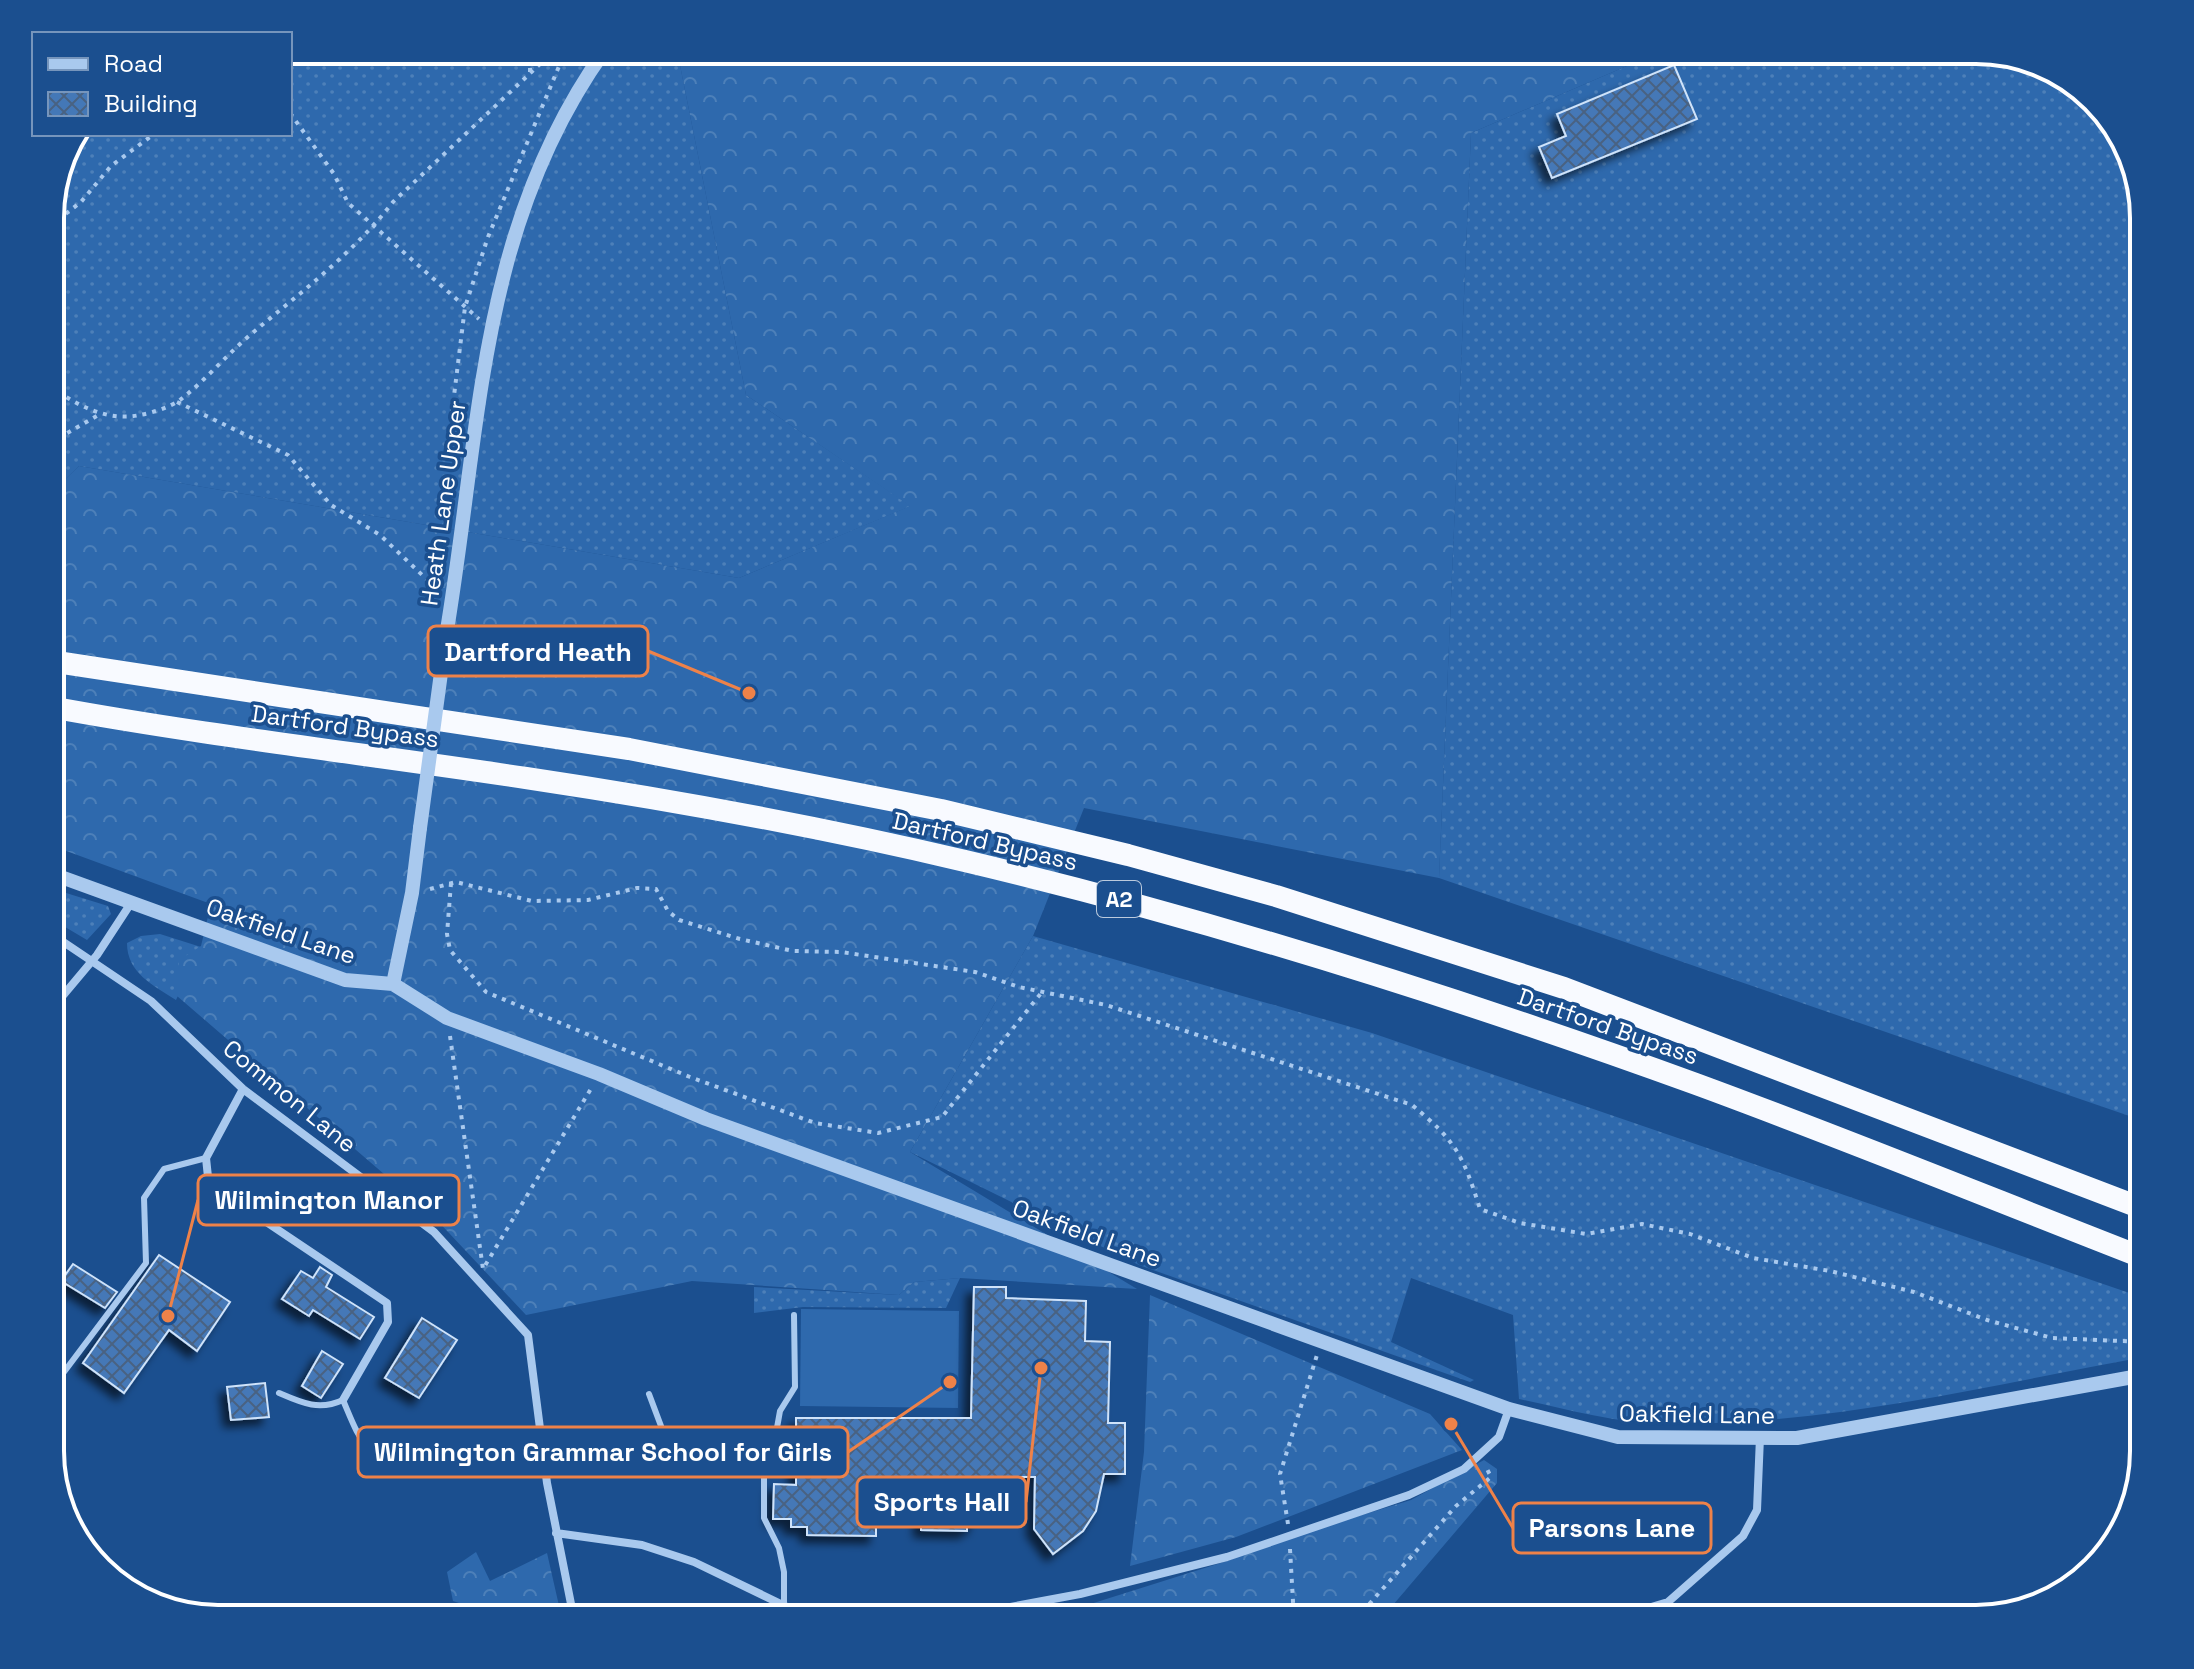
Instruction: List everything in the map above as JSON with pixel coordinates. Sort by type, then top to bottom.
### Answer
[{"type":"highway","name":"Dartford Bypass","points":[[64,663],[660,754],[941,810],[1128,855],[1276,896],[1564,988],[2130,1204]]},
{"type":"highway","name":"Dartford Bypass","points":[[64,709],[530,778],[792,824],[961,860],[1114,898],[1277,943],[1436,993],[1699,1085],[2130,1253]]},
{"type":"street","name":"Heath Lane Upper","points":[[393,984],[412,893],[490,328],[522,206],[574,93],[595,64]]},
{"type":"street","name":"Oakfield Lane","points":[[64,878],[345,980],[393,984],[447,1018],[599,1074],[706,1119],[1509,1409],[1618,1437],[1696,1440],[1797,1438],[2130,1378]]},
{"type":"street","points":[[64,993],[90,959],[97,955],[131,903]]},
{"type":"street","name":"Common Lane","points":[[64,942],[151,1001],[243,1089],[434,1232],[528,1335],[556,1533],[571,1605]]},
{"type":"street","points":[[243,1089],[206,1158],[208,1177],[223,1193],[387,1303],[388,1322],[343,1400]]},
{"type":"street","points":[[1021,1605],[1080,1594],[1227,1557],[1409,1495],[1464,1469],[1499,1437],[1509,1409]]},
{"type":"street","points":[[1658,1605],[1668,1602],[1741,1539],[1757,1510],[1760,1437]]},
{"type":"street","points":[[556,1533],[655,1549],[694,1562],[778,1605]]},
{"type":"lane","points":[[64,1372],[146,1263],[144,1198],[164,1169],[206,1158]]},
{"type":"lane","points":[[756,1463],[773,1450],[780,1411],[795,1387],[794,1315]]},
{"type":"lane","points":[[279,1393],[308,1405],[327,1407],[343,1400],[359,1436],[373,1452],[410,1459]]},
{"type":"lane","points":[[649,1394],[670,1450],[681,1454],[741,1456],[756,1463],[764,1475],[764,1518],[779,1548],[784,1572],[784,1605]]},
{"type":"path","points":[[530,64],[530,72]]},
{"type":"path","points":[[64,396],[100,414],[138,416],[177,402],[373,228],[393,202],[539,64]]},
{"type":"path","points":[[292,116],[334,174],[348,203],[490,328]]},
{"type":"path","points":[[64,215],[81,202],[111,166],[151,136]]},
{"type":"path","points":[[177,402],[288,455],[331,505],[380,535],[452,603]]},
{"type":"path","points":[[64,435],[100,414]]},
{"type":"path","points":[[412,893],[451,883],[532,901],[588,900],[637,888],[656,889],[668,911],[679,920],[740,939],[793,951],[841,952],[975,972],[1135,1014],[1412,1105],[1449,1135],[1470,1176],[1480,1209],[1520,1223],[1586,1234],[1642,1224],[1690,1234],[1753,1258],[1830,1271],[1914,1292],[1987,1320],[2052,1338],[2130,1341]]},
{"type":"path","points":[[451,883],[447,934],[450,950],[486,992],[690,1077],[815,1123],[878,1133],[942,1117],[1042,992]]},
{"type":"path","points":[[447,1018],[483,1269],[599,1074]]},
{"type":"path","points":[[1293,1605],[1289,1535],[1280,1474],[1321,1341]]},
{"type":"path","points":[[1368,1605],[1456,1506],[1491,1477],[1479,1453]]},
{"type":"green space","points":[[292,64],[680,64],[746,395],[911,506],[739,578],[79,466],[64,480],[64,208],[69,178],[88,136],[292,136]]},
{"type":"green space","points":[[680,64],[1631,64],[1471,133],[1439,878],[1084,808],[1033,936],[910,1152],[1137,1289],[960,1278],[914,1282],[899,1295],[692,1281],[526,1315],[434,1217],[177,996],[179,960],[201,946],[211,904],[64,850],[64,480],[79,466],[739,578],[910,506],[746,395]]},
{"type":"green space","points":[[1631,64],[1996,65],[2025,72],[2053,85],[2085,109],[2104,132],[2125,178],[2130,218],[2130,1116],[1439,878],[1471,133]]},
{"type":"green space","points":[[64,892],[108,906],[111,914],[87,940],[64,926]]},
{"type":"green space","points":[[160,934],[201,947],[176,1000],[143,977],[128,953],[127,943],[141,936]]},
{"type":"green space","points":[[1033,936],[1372,1033],[2130,1293],[2130,1360],[1905,1402],[1784,1418],[1663,1424],[1591,1415],[1519,1399],[1513,1315],[1411,1278],[1391,1342],[1474,1380],[1470,1382],[1139,1265],[910,1152]]},
{"type":"green space","points":[[960,1278],[946,1308],[803,1307],[754,1313],[754,1287],[899,1295],[914,1282]]},
{"type":"green space","points":[[1150,1295],[1430,1414],[1462,1450],[1236,1537],[1130,1566],[1144,1452]]},
{"type":"green space","points":[[801,1309],[959,1311],[958,1408],[800,1406]]},
{"type":"green space","points":[[1484,1460],[1497,1469],[1497,1483],[1393,1605],[1087,1605],[1227,1561],[1287,1538],[1411,1500]]},
{"type":"green space","points":[[476,1552],[490,1581],[547,1553],[559,1605],[465,1605],[453,1601],[447,1572]]},
{"type":"building","points":[[1674,65],[1697,119],[1552,178],[1539,147],[1566,136],[1557,114]]},
{"type":"building","points":[[159,1255],[230,1302],[197,1351],[169,1330],[124,1393],[83,1363]]},
{"type":"building","points":[[73,1264],[117,1292],[105,1308],[64,1283],[64,1277]]},
{"type":"building","points":[[320,1267],[332,1275],[326,1287],[374,1317],[360,1339],[313,1310],[309,1316],[282,1299],[301,1271],[313,1278]]},
{"type":"building","points":[[974,1287],[1006,1287],[1006,1298],[1086,1301],[1085,1341],[1110,1342],[1108,1423],[1125,1423],[1125,1474],[1104,1474],[1096,1511],[1083,1531],[1053,1554],[1034,1529],[1035,1477],[981,1477],[980,1513],[974,1519],[975,1526],[967,1527],[967,1531],[921,1530],[921,1508],[909,1508],[909,1485],[876,1484],[876,1536],[807,1535],[807,1527],[791,1527],[791,1519],[773,1519],[774,1484],[796,1485],[796,1418],[971,1418]]},
{"type":"building","points":[[422,1318],[457,1340],[419,1398],[385,1378]]},
{"type":"building","points":[[322,1351],[343,1364],[321,1398],[302,1386]]},
{"type":"building","points":[[265,1383],[269,1417],[231,1420],[227,1387]]},
{"type":"place","name":"Dartford Heath","points":[[749,693]]},
{"type":"place","name":"Wilmington Manor","points":[[168,1316]]},
{"type":"place","name":"Sports Hall","points":[[1041,1368]]},
{"type":"place","name":"Wilmington Grammar School for Girls","points":[[950,1382]]},
{"type":"place","name":"Parsons Lane","points":[[1451,1424]]}]
